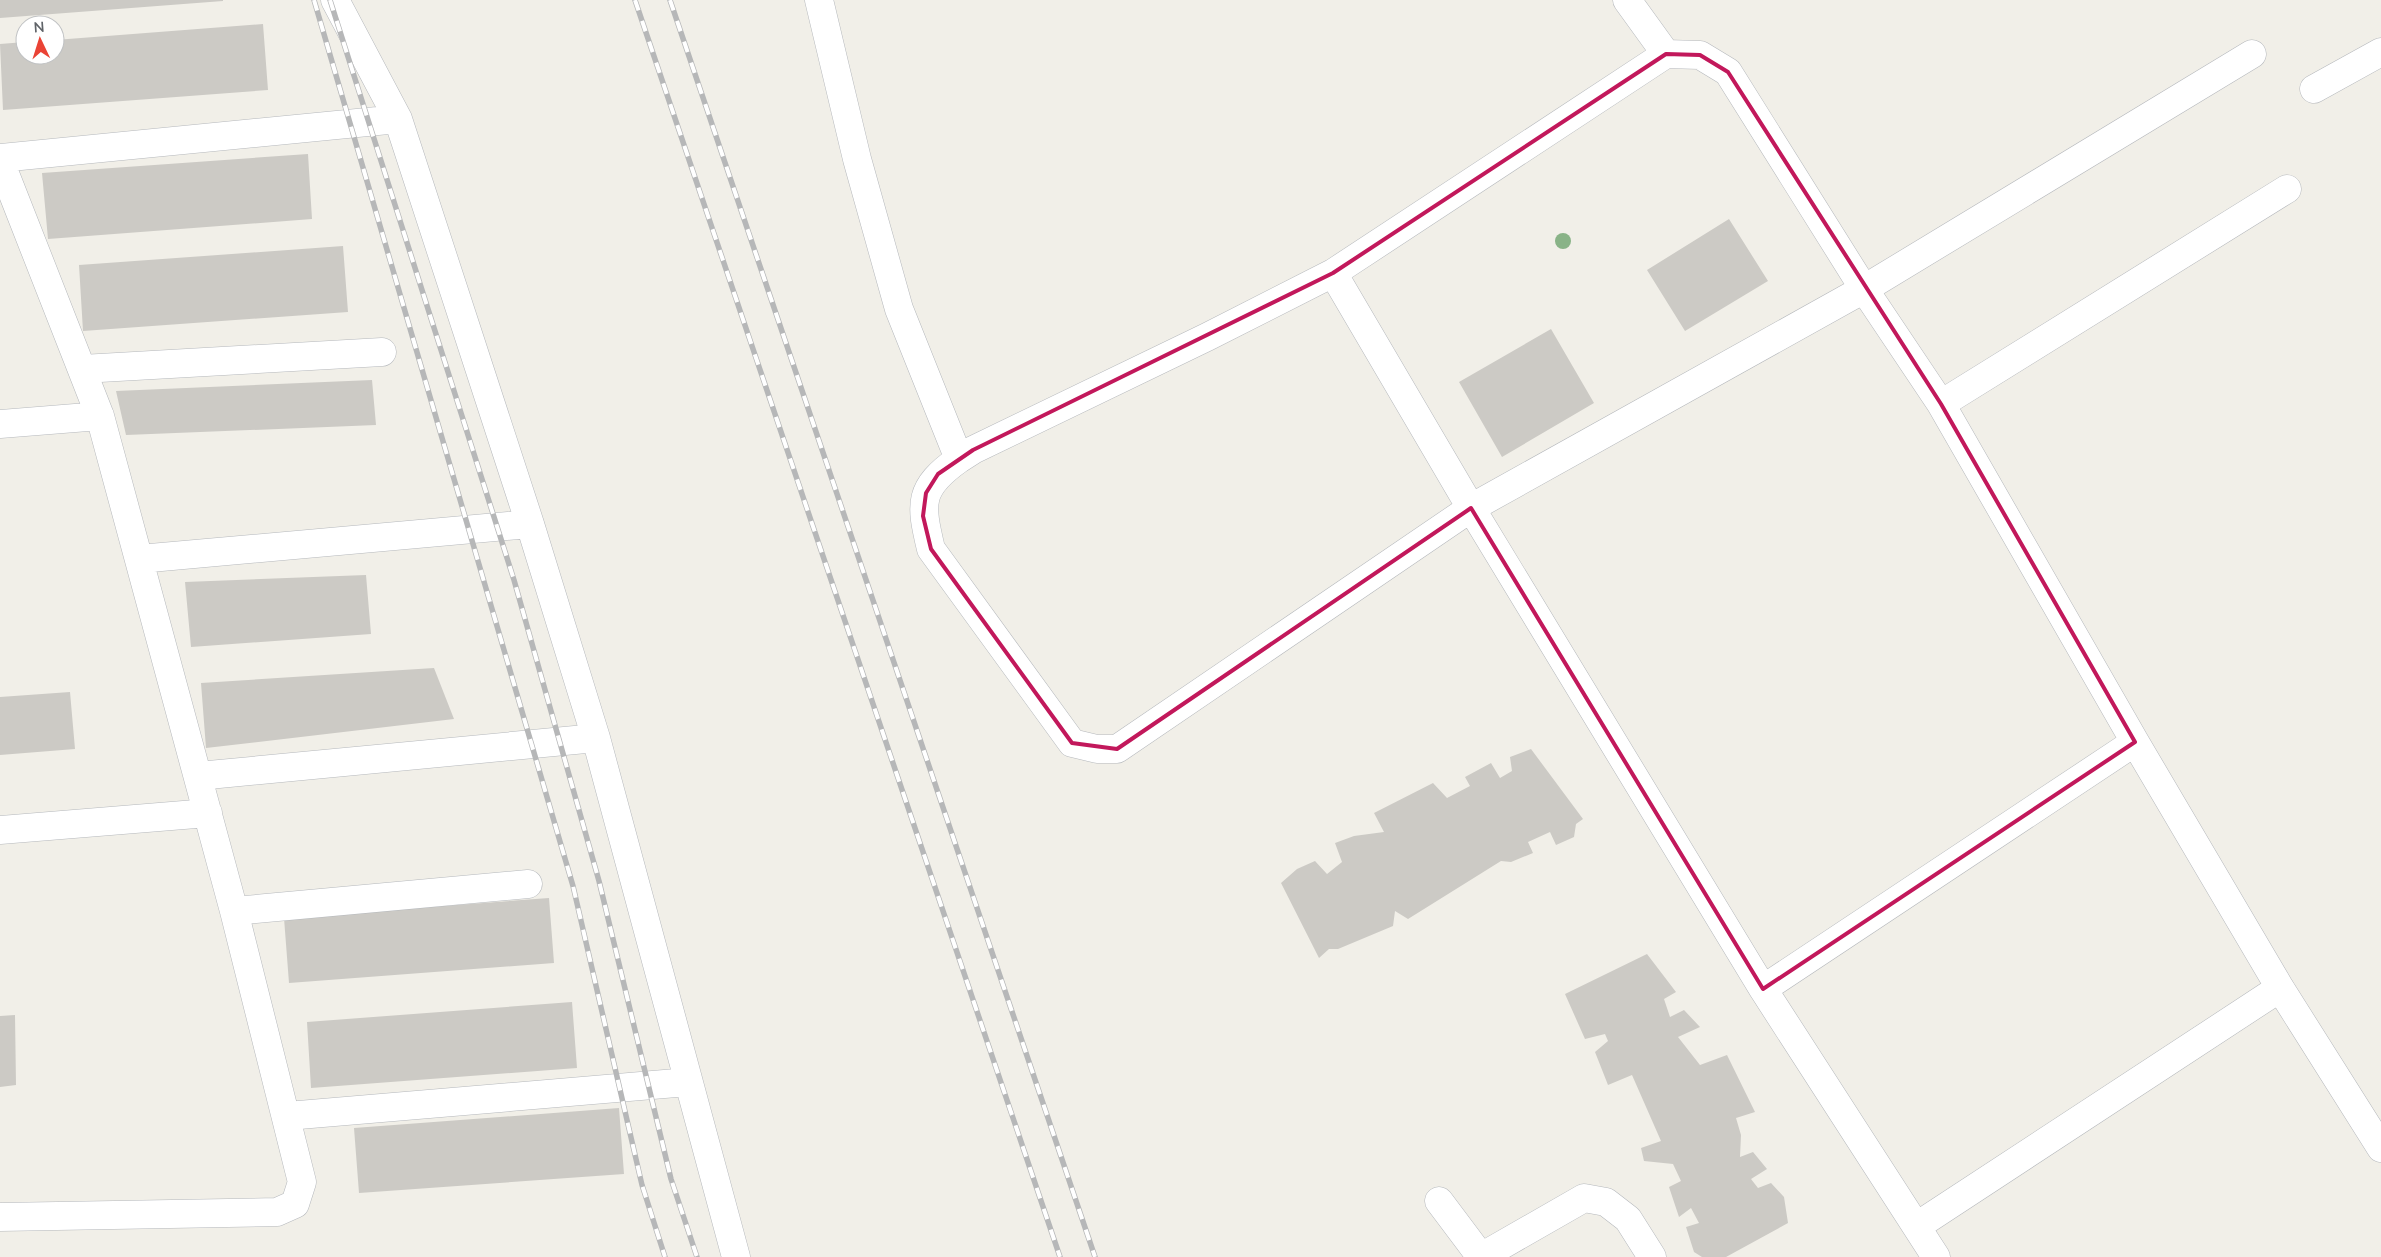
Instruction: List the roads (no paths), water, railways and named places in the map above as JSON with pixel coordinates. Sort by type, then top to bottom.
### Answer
[{"type":"street","points":[[335,0],[398,119],[530,524],[596,738],[736,1257]]},
{"type":"street","points":[[819,0],[857,159],[899,309],[959,459]]},
{"type":"street","points":[[1627,0],[1666,54]]},
{"type":"street","points":[[2314,88],[2381,52]]},
{"type":"street","points":[[2252,54],[1864,289],[1471,508],[1117,748],[1097,748],[1072,743],[931,549],[923,516],[926,493],[938,474],[973,450],[1208,337],[1333,273],[1666,54],[1700,55],[1728,72],[1864,289],[1941,404],[2134,742],[2280,988],[2381,1148]]},
{"type":"street","points":[[0,1217],[277,1212],[295,1204],[302,1182],[287,1116],[234,911],[100,416],[0,160],[398,119]]},
{"type":"street","points":[[1941,404],[2287,188]]},
{"type":"street","points":[[1333,273],[1471,508],[1763,989],[1936,1257]]},
{"type":"street","points":[[82,369],[382,352]]},
{"type":"street","points":[[0,424],[100,416]]},
{"type":"street","points":[[139,559],[530,524]]},
{"type":"street","points":[[198,776],[596,738]]},
{"type":"street","points":[[1763,989],[2134,742]]},
{"type":"street","points":[[0,830],[208,813]]},
{"type":"street","points":[[234,911],[528,884]]},
{"type":"street","points":[[1917,1226],[2280,988]]},
{"type":"street","points":[[287,1116],[688,1082]]},
{"type":"street","points":[[1439,1202],[1481,1257],[1584,1198],[1606,1202],[1628,1219],[1652,1257]]},
{"type":"railway","points":[[314,0],[573,886],[642,1185],[665,1257]]},
{"type":"railway","points":[[330,0],[514,580],[599,881],[671,1179],[697,1257]]},
{"type":"railway","points":[[635,0],[1060,1257]]},
{"type":"railway","points":[[670,0],[1095,1257]]}]
